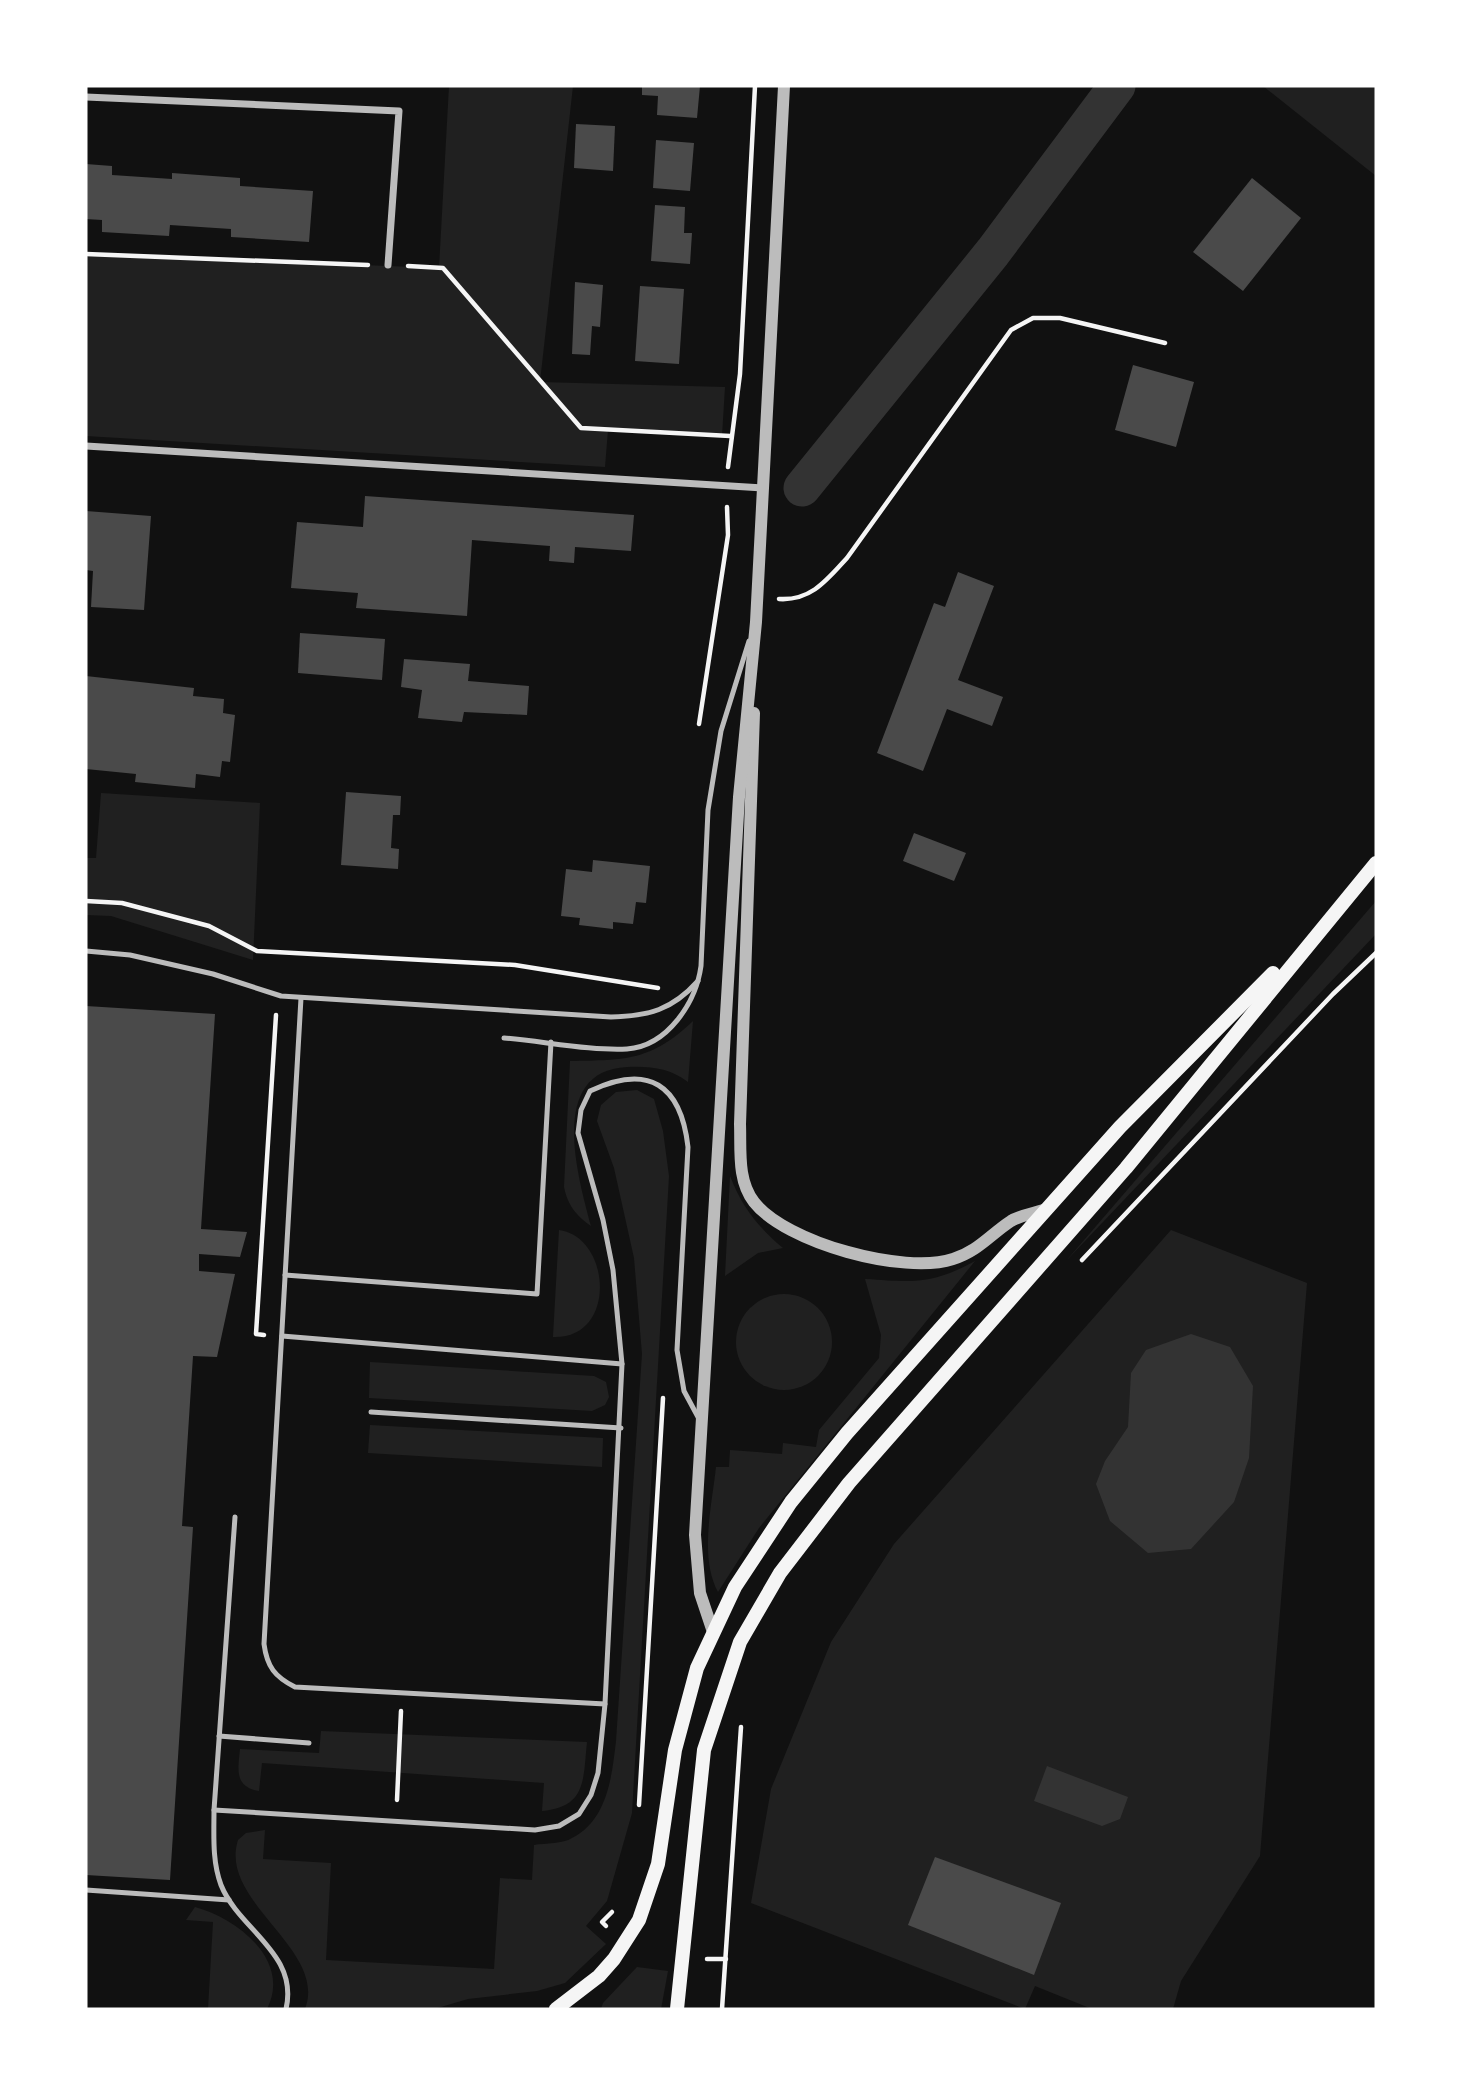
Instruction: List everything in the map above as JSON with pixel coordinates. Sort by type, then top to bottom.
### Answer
[{"type":"main road","points":[[677,2009],[704,1750],[740,1642],[780,1573],[849,1483],[1126,1168],[1328,918],[1376,863]]},
{"type":"main road","points":[[556,2009],[599,1976],[639,1920],[658,1864],[674,1750],[697,1668],[736,1587],[791,1502],[847,1433],[1120,1127],[1328,918]]},
{"type":"street","points":[[713,1632],[700,1594],[695,1561],[739,797],[757,598],[783,86]]},
{"type":"street","points":[[86,97],[399,111],[388,265]]},
{"type":"street","points":[[86,446],[763,488]]},
{"type":"street","points":[[755,622],[753,803],[740,1124],[741,1176],[752,1200],[772,1221],[799,1236],[847,1252],[923,1263],[952,1260],[980,1247],[1012,1220],[1047,1209]]},
{"type":"lane","points":[[504,1038],[626,1049],[645,1044],[677,1021],[694,994],[698,981],[708,810],[721,731],[755,622]]},
{"type":"lane","points":[[86,951],[130,955],[213,974],[280,995],[301,998],[632,1016],[668,1007],[698,981]]},
{"type":"lane","points":[[301,998],[264,1644],[266,1660],[281,1680],[295,1687],[605,1704]]},
{"type":"lane","points":[[285,1275],[537,1294],[551,1042]]},
{"type":"lane","points":[[214,1810],[535,1830],[559,1826],[579,1814],[591,1796],[598,1773],[605,1704],[621,1428],[622,1364],[613,1270],[603,1220],[578,1133],[581,1111],[590,1091],[608,1082],[628,1079],[646,1081],[666,1089],[678,1103],[685,1121],[688,1147],[677,1350],[684,1391],[703,1425]]},
{"type":"lane","points":[[282,1336],[622,1364]]},
{"type":"lane","points":[[371,1412],[621,1428]]},
{"type":"lane","points":[[235,1517],[214,1810],[214,1857],[219,1879],[229,1900],[274,1952],[282,1967],[288,1990],[286,2009]]},
{"type":"lane","points":[[219,1736],[309,1743]]},
{"type":"lane","points":[[86,1890],[229,1900]]},
{"type":"path","points":[[726,487],[730,436],[740,374],[755,86]]},
{"type":"path","points":[[86,254],[443,268],[581,428],[730,436]]},
{"type":"path","points":[[757,598],[791,600],[807,595],[821,586],[847,558],[1011,330],[1033,318],[1060,318],[1165,343]]},
{"type":"path","points":[[1077,1265],[1333,994],[1376,953]]},
{"type":"path","points":[[655,993],[668,984]]},
{"type":"path","points":[[280,995],[274,1028],[256,1334],[282,1336]]},
{"type":"path","points":[[637,1817],[663,1389]]},
{"type":"path","points":[[396,1821],[402,1693]]},
{"type":"path","points":[[722,2009],[741,1722]]},
{"type":"path","points":[[617,1899],[602,1922],[627,1939]]},
{"type":"path","points":[[681,1959],[726,1959]]},
{"type":"shaded area","points":[[449,86],[573,86],[540,382],[725,387],[722,436],[608,430],[605,467],[86,436],[86,254],[439,268]]},
{"type":"shaded area","points":[[1263,86],[1376,86],[1376,176]]},
{"type":"shaded area","points":[[101,793],[260,803],[253,960],[111,916],[86,915],[86,858],[96,858]]},
{"type":"shaded area","points":[[1376,901],[1376,934],[1066,1261]]},
{"type":"shaded area","points":[[693,1021],[688,1082],[659,1069],[627,1067],[602,1073],[586,1087],[577,1107],[574,1130],[580,1182],[591,1226],[573,1210],[564,1187],[570,1061],[637,1056],[664,1044]]},
{"type":"shaded area","points":[[637,1090],[654,1099],[663,1131],[669,1176],[632,1813],[607,1901],[586,1926],[606,1944],[565,1983],[537,1991],[468,1999],[434,2009],[305,2009],[308,1987],[301,1966],[243,1884],[236,1863],[238,1840],[246,1833],[265,1830],[263,1859],[331,1863],[326,1960],[494,1969],[500,1878],[532,1880],[534,1845],[564,1841],[584,1830],[594,1820],[606,1796],[616,1741],[642,1354],[634,1258],[614,1168],[597,1121],[601,1105],[616,1092]]},
{"type":"shaded area","points":[[730,1176],[752,1216],[783,1248],[758,1253],[725,1276]]},
{"type":"shaded area","points":[[559,1230],[576,1237],[589,1250],[597,1267],[600,1287],[597,1306],[589,1322],[574,1333],[553,1337]]},
{"type":"shaded area","points":[[1171,1230],[1307,1283],[1260,1856],[1181,1981],[1173,2009],[1092,2009],[1035,1986],[1025,2009],[751,1903],[771,1789],[831,1642],[894,1544]]},
{"type":"shaded area","points":[[975,1261],[759,1528],[718,1592],[712,1578],[708,1547],[716,1467],[729,1467],[730,1450],[782,1454],[783,1443],[816,1447],[819,1430],[879,1358],[881,1335],[865,1279],[922,1280],[960,1269]]},
{"type":"shaded area","points":[[784,1294],[802,1297],[818,1308],[829,1324],[832,1342],[829,1360],[818,1376],[802,1387],[784,1390],[766,1387],[750,1376],[739,1360],[736,1342],[739,1324],[750,1308],[766,1297]]},
{"type":"shaded area","points":[[1191,1334],[1230,1347],[1253,1386],[1249,1458],[1234,1502],[1191,1549],[1148,1553],[1110,1521],[1096,1484],[1105,1461],[1128,1427],[1131,1373],[1146,1350]]},
{"type":"shaded area","points":[[370,1362],[594,1376],[606,1382],[609,1397],[605,1405],[592,1411],[369,1398]]},
{"type":"shaded area","points":[[370,1425],[603,1438],[602,1467],[368,1453]]},
{"type":"shaded area","points":[[321,1731],[587,1742],[583,1779],[575,1797],[567,1804],[542,1811],[544,1783],[262,1763],[259,1791],[245,1786],[241,1781],[240,1749],[319,1753]]},
{"type":"shaded area","points":[[1047,1766],[1128,1797],[1120,1819],[1102,1826],[1034,1801]]},
{"type":"shaded area","points":[[195,1907],[242,1931],[266,1958],[272,1974],[273,1991],[267,2009],[208,2009],[213,1922],[186,1920]]},
{"type":"shaded area","points":[[637,1967],[668,1971],[661,2009],[601,2009],[603,2003]]},
{"type":"building","points":[[642,86],[700,86],[697,118],[657,115],[658,96],[642,95]]},
{"type":"building","points":[[576,124],[615,126],[613,171],[574,168]]},
{"type":"building","points":[[656,140],[694,143],[690,191],[653,188]]},
{"type":"building","points":[[86,164],[112,166],[112,175],[172,179],[172,173],[240,178],[240,186],[313,191],[309,242],[231,237],[231,229],[170,225],[169,236],[102,232],[102,220],[86,219]]},
{"type":"building","points":[[1252,178],[1301,218],[1243,291],[1193,252]]},
{"type":"building","points":[[655,205],[685,207],[684,233],[692,233],[690,264],[651,261]]},
{"type":"building","points":[[575,282],[603,285],[600,327],[592,326],[590,355],[572,354]]},
{"type":"building","points":[[640,286],[684,289],[679,364],[635,361]]},
{"type":"building","points":[[1133,365],[1194,382],[1176,447],[1115,430]]},
{"type":"building","points":[[365,496],[634,515],[631,551],[575,547],[574,563],[549,561],[550,546],[472,540],[467,616],[356,608],[358,593],[291,588],[297,522],[363,527]]},
{"type":"building","points":[[86,511],[151,516],[144,610],[91,607],[93,571],[86,570]]},
{"type":"building","points":[[958,572],[994,586],[958,680],[1003,697],[992,726],[947,709],[923,771],[877,753],[934,603],[945,607]]},
{"type":"building","points":[[300,633],[385,639],[382,680],[298,673]]},
{"type":"building","points":[[404,659],[470,664],[468,681],[529,686],[527,715],[464,712],[462,722],[418,718],[422,690],[401,687]]},
{"type":"building","points":[[86,676],[194,688],[193,696],[224,699],[223,713],[235,715],[230,762],[222,761],[220,777],[196,774],[195,788],[135,782],[136,774],[86,769]]},
{"type":"building","points":[[346,792],[401,796],[400,815],[393,815],[391,848],[399,849],[398,869],[341,865]]},
{"type":"building","points":[[914,833],[966,853],[954,881],[903,861]]},
{"type":"building","points":[[593,860],[650,866],[646,903],[636,902],[633,924],[613,922],[613,929],[579,925],[580,918],[561,916],[566,869],[592,872]]},
{"type":"building","points":[[86,1006],[215,1014],[201,1229],[247,1232],[240,1257],[199,1254],[199,1271],[235,1274],[217,1357],[193,1356],[182,1526],[193,1527],[170,1880],[86,1875]]},
{"type":"building","points":[[935,1857],[1061,1903],[1034,1975],[908,1925]]},
{"type":"waterway","points":[[802,488],[993,252],[1117,86]]}]
